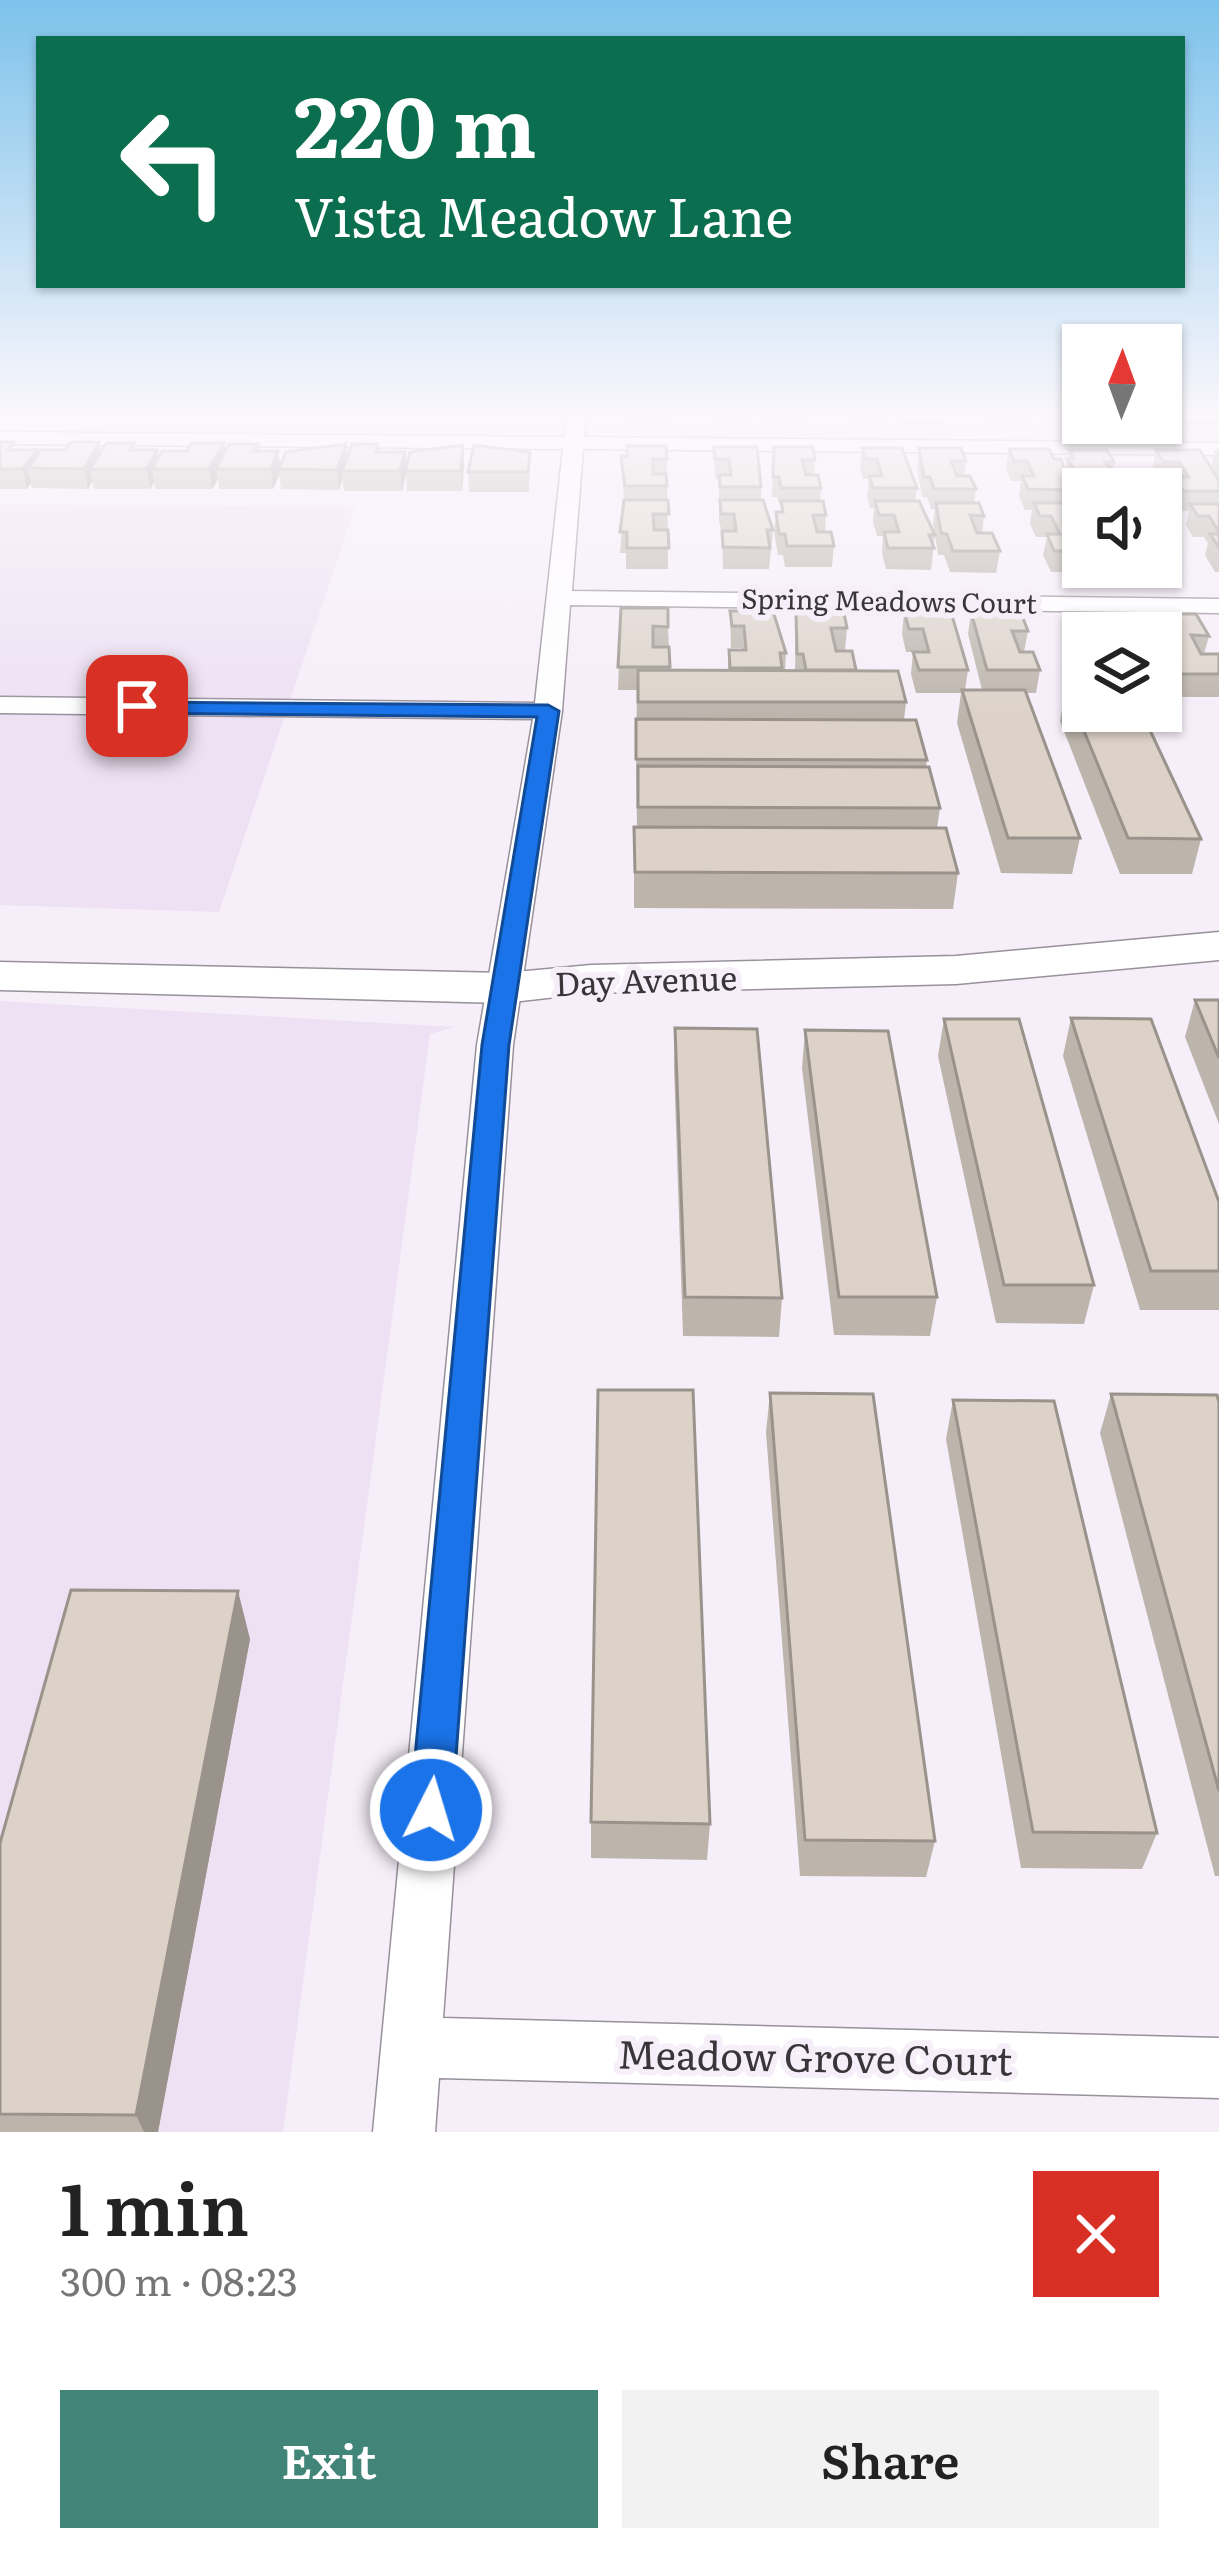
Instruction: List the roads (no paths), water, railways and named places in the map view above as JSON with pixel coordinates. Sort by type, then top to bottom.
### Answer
[{"type":"street","points":[[404,2132],[504,988],[548,711],[566,517]]},
{"type":"street","name":"Spring Meadows Court","points":[[559,598],[1219,606]]},
{"type":"street","points":[[0,705],[548,711]]},
{"type":"street","name":"Day Avenue","points":[[0,976],[504,988],[591,979],[956,970],[1219,946]]},
{"type":"street","name":"Meadow Grove Court","points":[[411,2047],[1219,2068]]}]
